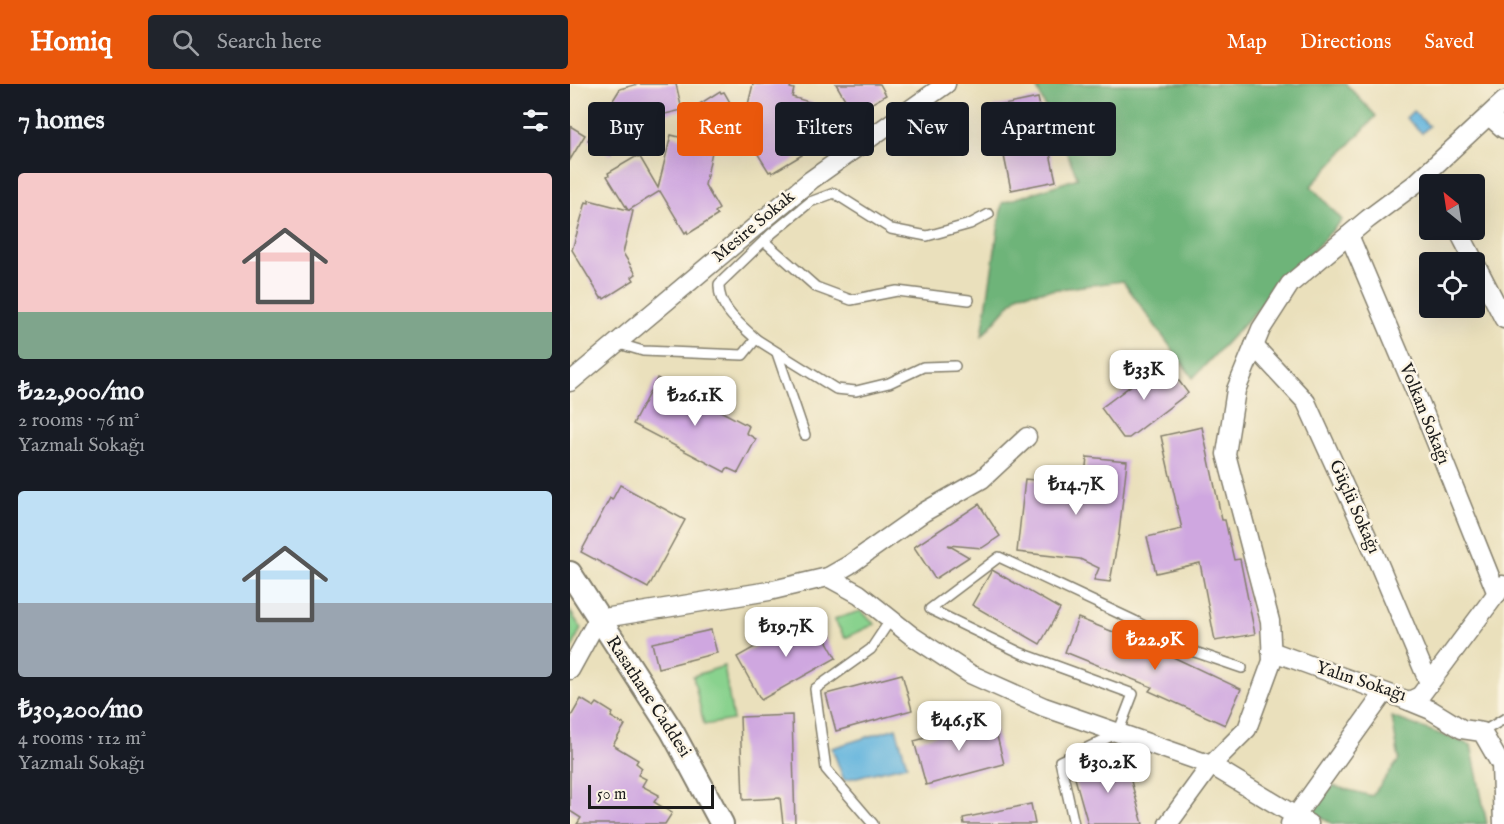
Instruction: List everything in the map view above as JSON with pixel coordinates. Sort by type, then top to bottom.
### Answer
[{"type":"street","name":"Mesire Sokak","points":[[570,382],[811,180],[946,84]]},
{"type":"street","points":[[1435,174],[1504,101]]},
{"type":"street","points":[[1489,116],[1504,129]]},
{"type":"street","points":[[1168,824],[1211,765],[1247,729],[1272,661],[1270,621],[1226,454],[1236,390],[1261,329],[1290,284],[1349,235],[1419,186]]},
{"type":"street","name":"Volkan Sokağı","points":[[1349,235],[1500,589]]},
{"type":"street","points":[[1463,240],[1504,319]]},
{"type":"street","name":"Güçlü Sokağı","points":[[1254,346],[1306,402],[1370,543],[1429,683]]},
{"type":"street","points":[[570,670],[598,619],[769,591],[828,577],[849,565],[924,512],[982,479],[1027,437]]},
{"type":"street","name":"Rasathane Caddesi","points":[[570,573],[672,731],[722,824]]},
{"type":"street","points":[[828,577],[859,594],[912,636],[970,674],[1044,707],[1211,765],[1298,821],[1384,693]]},
{"type":"street","name":"Yalın Sokağı","points":[[1271,651],[1409,701],[1420,696],[1500,589]]},
{"type":"street","points":[[1409,701],[1431,710],[1462,729],[1482,732],[1501,765],[1503,824]]},
{"type":"lane","points":[[955,366],[923,367],[889,383],[856,391],[836,389],[756,339],[729,312],[719,295],[719,284],[764,241],[810,202],[834,192],[891,229],[927,236],[970,224],[989,214]]},
{"type":"lane","points":[[764,241],[816,287],[851,300],[897,291],[969,300]]},
{"type":"lane","points":[[616,343],[643,351],[743,355],[756,339]]},
{"type":"lane","points":[[777,353],[805,435]]},
{"type":"lane","points":[[1074,824],[1060,761],[1118,734],[1134,694],[1021,653],[930,609],[999,557],[1135,621],[1192,651],[1242,668]]},
{"type":"lane","points":[[873,824],[826,769],[815,689],[872,649],[891,619]]},
{"type":"lane","points":[[1482,732],[1504,719]]},
{"type":"green space","points":[[1035,84],[1346,84],[1376,116],[1311,186],[1342,220],[1193,378],[1123,281],[1019,294],[982,336],[1002,203],[1078,178],[1068,156],[1116,156],[1116,102],[1043,102]]},
{"type":"green space","points":[[570,611],[581,628],[570,653]]},
{"type":"green space","points":[[861,611],[875,624],[845,638],[834,619]]},
{"type":"green space","points":[[724,666],[733,720],[704,725],[693,676]]},
{"type":"green space","points":[[1392,717],[1471,745],[1487,824],[1333,824],[1306,809],[1333,786],[1372,796],[1399,760]]},
{"type":"water","points":[[1413,111],[1429,126],[1422,133],[1406,118]]},
{"type":"water","points":[[896,728],[907,765],[844,780],[832,748]]},
{"type":"building","points":[[638,84],[676,84],[680,102],[677,102],[677,111],[665,114],[665,102],[612,102],[620,89]]},
{"type":"building","points":[[753,84],[791,84],[790,88],[794,89],[792,97],[809,102],[775,102],[775,156],[800,156],[772,173],[769,172],[759,156],[763,156],[763,102],[749,102]]},
{"type":"building","points":[[836,84],[880,84],[886,95],[874,102],[847,102]]},
{"type":"building","points":[[720,91],[724,92],[730,102],[703,102]]},
{"type":"building","points":[[1038,98],[1039,102],[1018,102]]},
{"type":"building","points":[[570,126],[585,135],[570,160]]},
{"type":"building","points":[[671,135],[677,136],[677,156],[711,156],[705,185],[719,209],[715,212],[718,215],[688,234],[687,231],[685,233],[660,191],[629,210],[633,211],[623,253],[636,274],[632,277],[634,280],[604,299],[601,298],[572,250],[586,202],[589,203],[589,200],[628,210],[607,176],[608,173],[637,156],[640,157],[658,188]]},
{"type":"building","points":[[1004,156],[1051,156],[1056,181],[1011,190]]},
{"type":"building","points":[[1164,361],[1188,393],[1129,438],[1123,438],[1101,408]]},
{"type":"building","points":[[657,378],[749,426],[746,433],[756,439],[738,473],[727,468],[725,472],[633,424]]},
{"type":"building","points":[[1202,427],[1222,520],[1225,520],[1234,560],[1240,559],[1255,634],[1215,641],[1200,563],[1156,573],[1147,537],[1182,529],[1161,436]]},
{"type":"building","points":[[1087,457],[1127,461],[1119,534],[1110,582],[1094,580],[1099,568],[1080,559],[1017,552],[1025,479],[1084,485]]},
{"type":"building","points":[[620,485],[685,520],[648,588],[581,552],[610,498],[612,500]]},
{"type":"building","points":[[979,504],[1000,536],[982,548],[948,545],[969,557],[935,579],[914,547]]},
{"type":"building","points":[[992,570],[1060,609],[1040,644],[972,605]]},
{"type":"building","points":[[812,615],[836,658],[761,700],[737,657]]},
{"type":"building","points":[[1078,618],[1154,648],[1241,689],[1225,725],[1149,691],[1152,687],[1065,652]]},
{"type":"building","points":[[711,630],[717,653],[658,668],[652,643]]},
{"type":"building","points":[[902,674],[912,710],[836,731],[826,694]]},
{"type":"building","points":[[581,699],[594,707],[597,703],[613,713],[611,717],[625,725],[613,745],[638,760],[636,763],[642,768],[638,775],[646,779],[642,786],[659,795],[654,802],[672,813],[665,824],[577,824],[581,818],[570,811],[570,718]]},
{"type":"building","points":[[792,715],[795,824],[783,824],[780,798],[743,800],[740,717]]},
{"type":"building","points":[[993,720],[1004,764],[926,785],[914,741]]},
{"type":"building","points":[[1124,756],[1143,824],[1088,824],[1073,771]]},
{"type":"building","points":[[1031,804],[1035,824],[964,824],[963,818]]}]
